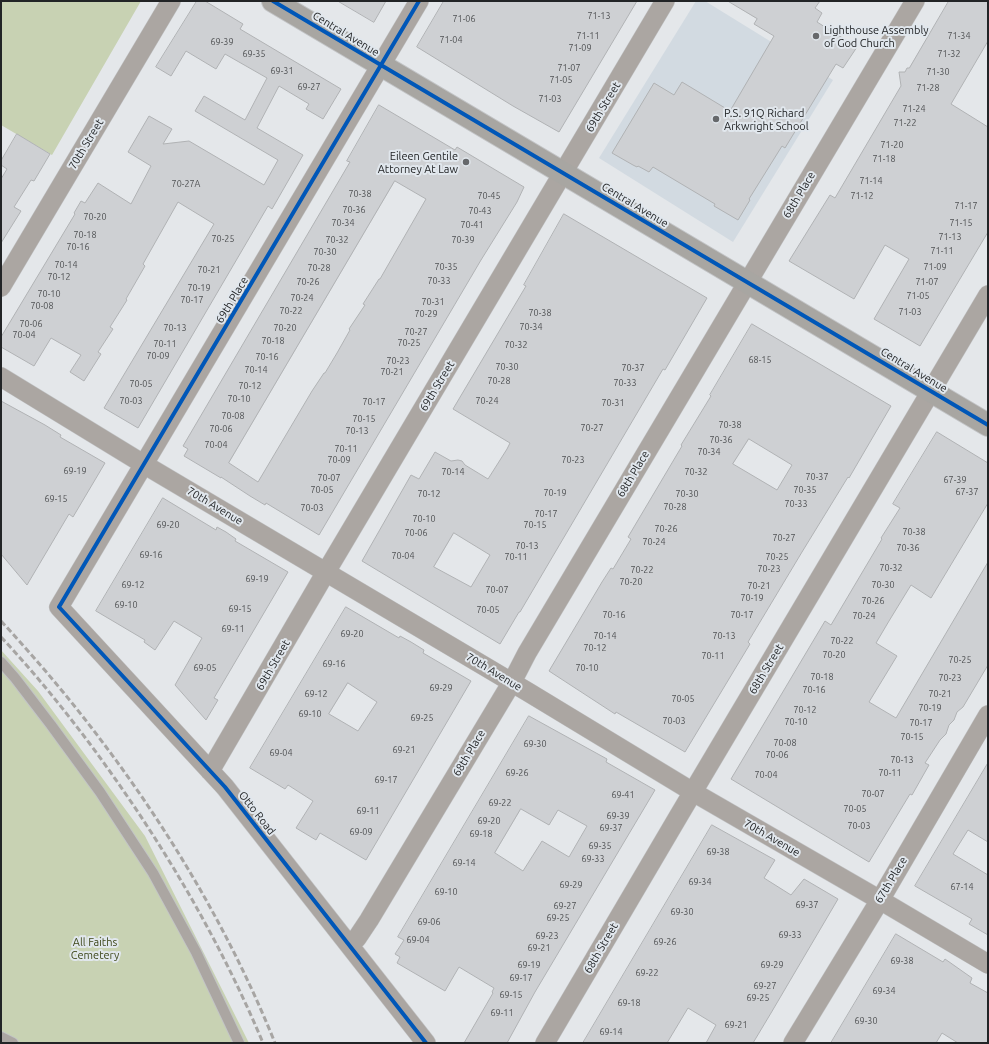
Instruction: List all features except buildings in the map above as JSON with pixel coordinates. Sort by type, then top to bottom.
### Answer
[{"type":"main road","name":"Central Avenue","points":[[273,1],[988,425]]},
{"type":"street","name":"70th Street","points":[[1,287],[171,1]]},
{"type":"street","name":"69th Place","points":[[59,607],[145,465],[419,1]]},
{"type":"street","name":"69th Street","points":[[210,771],[326,572],[666,1]]},
{"type":"street","name":"68th Place","points":[[350,945],[357,938],[369,920],[512,682],[535,640],[915,1]]},
{"type":"street","name":"68th Street","points":[[545,1043],[988,295]]},
{"type":"street","name":"70th Avenue","points":[[1,377],[145,465],[512,682],[693,792],[988,964]]},
{"type":"street","name":"Otto Road","points":[[59,607],[225,786],[426,1043]]},
{"type":"street","name":"67th Place","points":[[793,1043],[880,900],[988,716]]},
{"type":"lane","points":[[1,662],[42,713],[100,792],[153,873],[196,952],[239,1043]]},
{"type":"lane","points":[[1,1037],[13,1043]]},
{"type":"shaded area","name":"P.S. 91Q Richard Arkwright School","points":[[696,1],[705,1],[833,80],[733,242],[599,158]]},
{"type":"green space","points":[[1,1],[141,1],[52,155],[1,125]]},
{"type":"green space","name":"All Faiths Cemetery","points":[[1,650],[38,691],[145,836],[249,1043],[1,1043]]},
{"type":"railway","points":[[1,621],[43,668],[83,717],[121,767],[157,820],[191,873],[222,929],[250,985],[275,1043]]},
{"type":"railway","points":[[1,637],[69,716],[140,815],[186,888],[207,926],[227,964],[263,1043]]},
{"type":"cycle path","points":[[273,1],[988,425]]},
{"type":"cycle path","points":[[419,1],[59,607],[225,787],[426,1043]]},
{"type":"place","name":"Lighthouse Assembly of God Church","points":[[816,36]]},
{"type":"place","name":"P.S. 91Q Richard Arkwright School","points":[[716,119]]},
{"type":"place","name":"Eileen Gentile Attorney At Law","points":[[466,162]]}]
